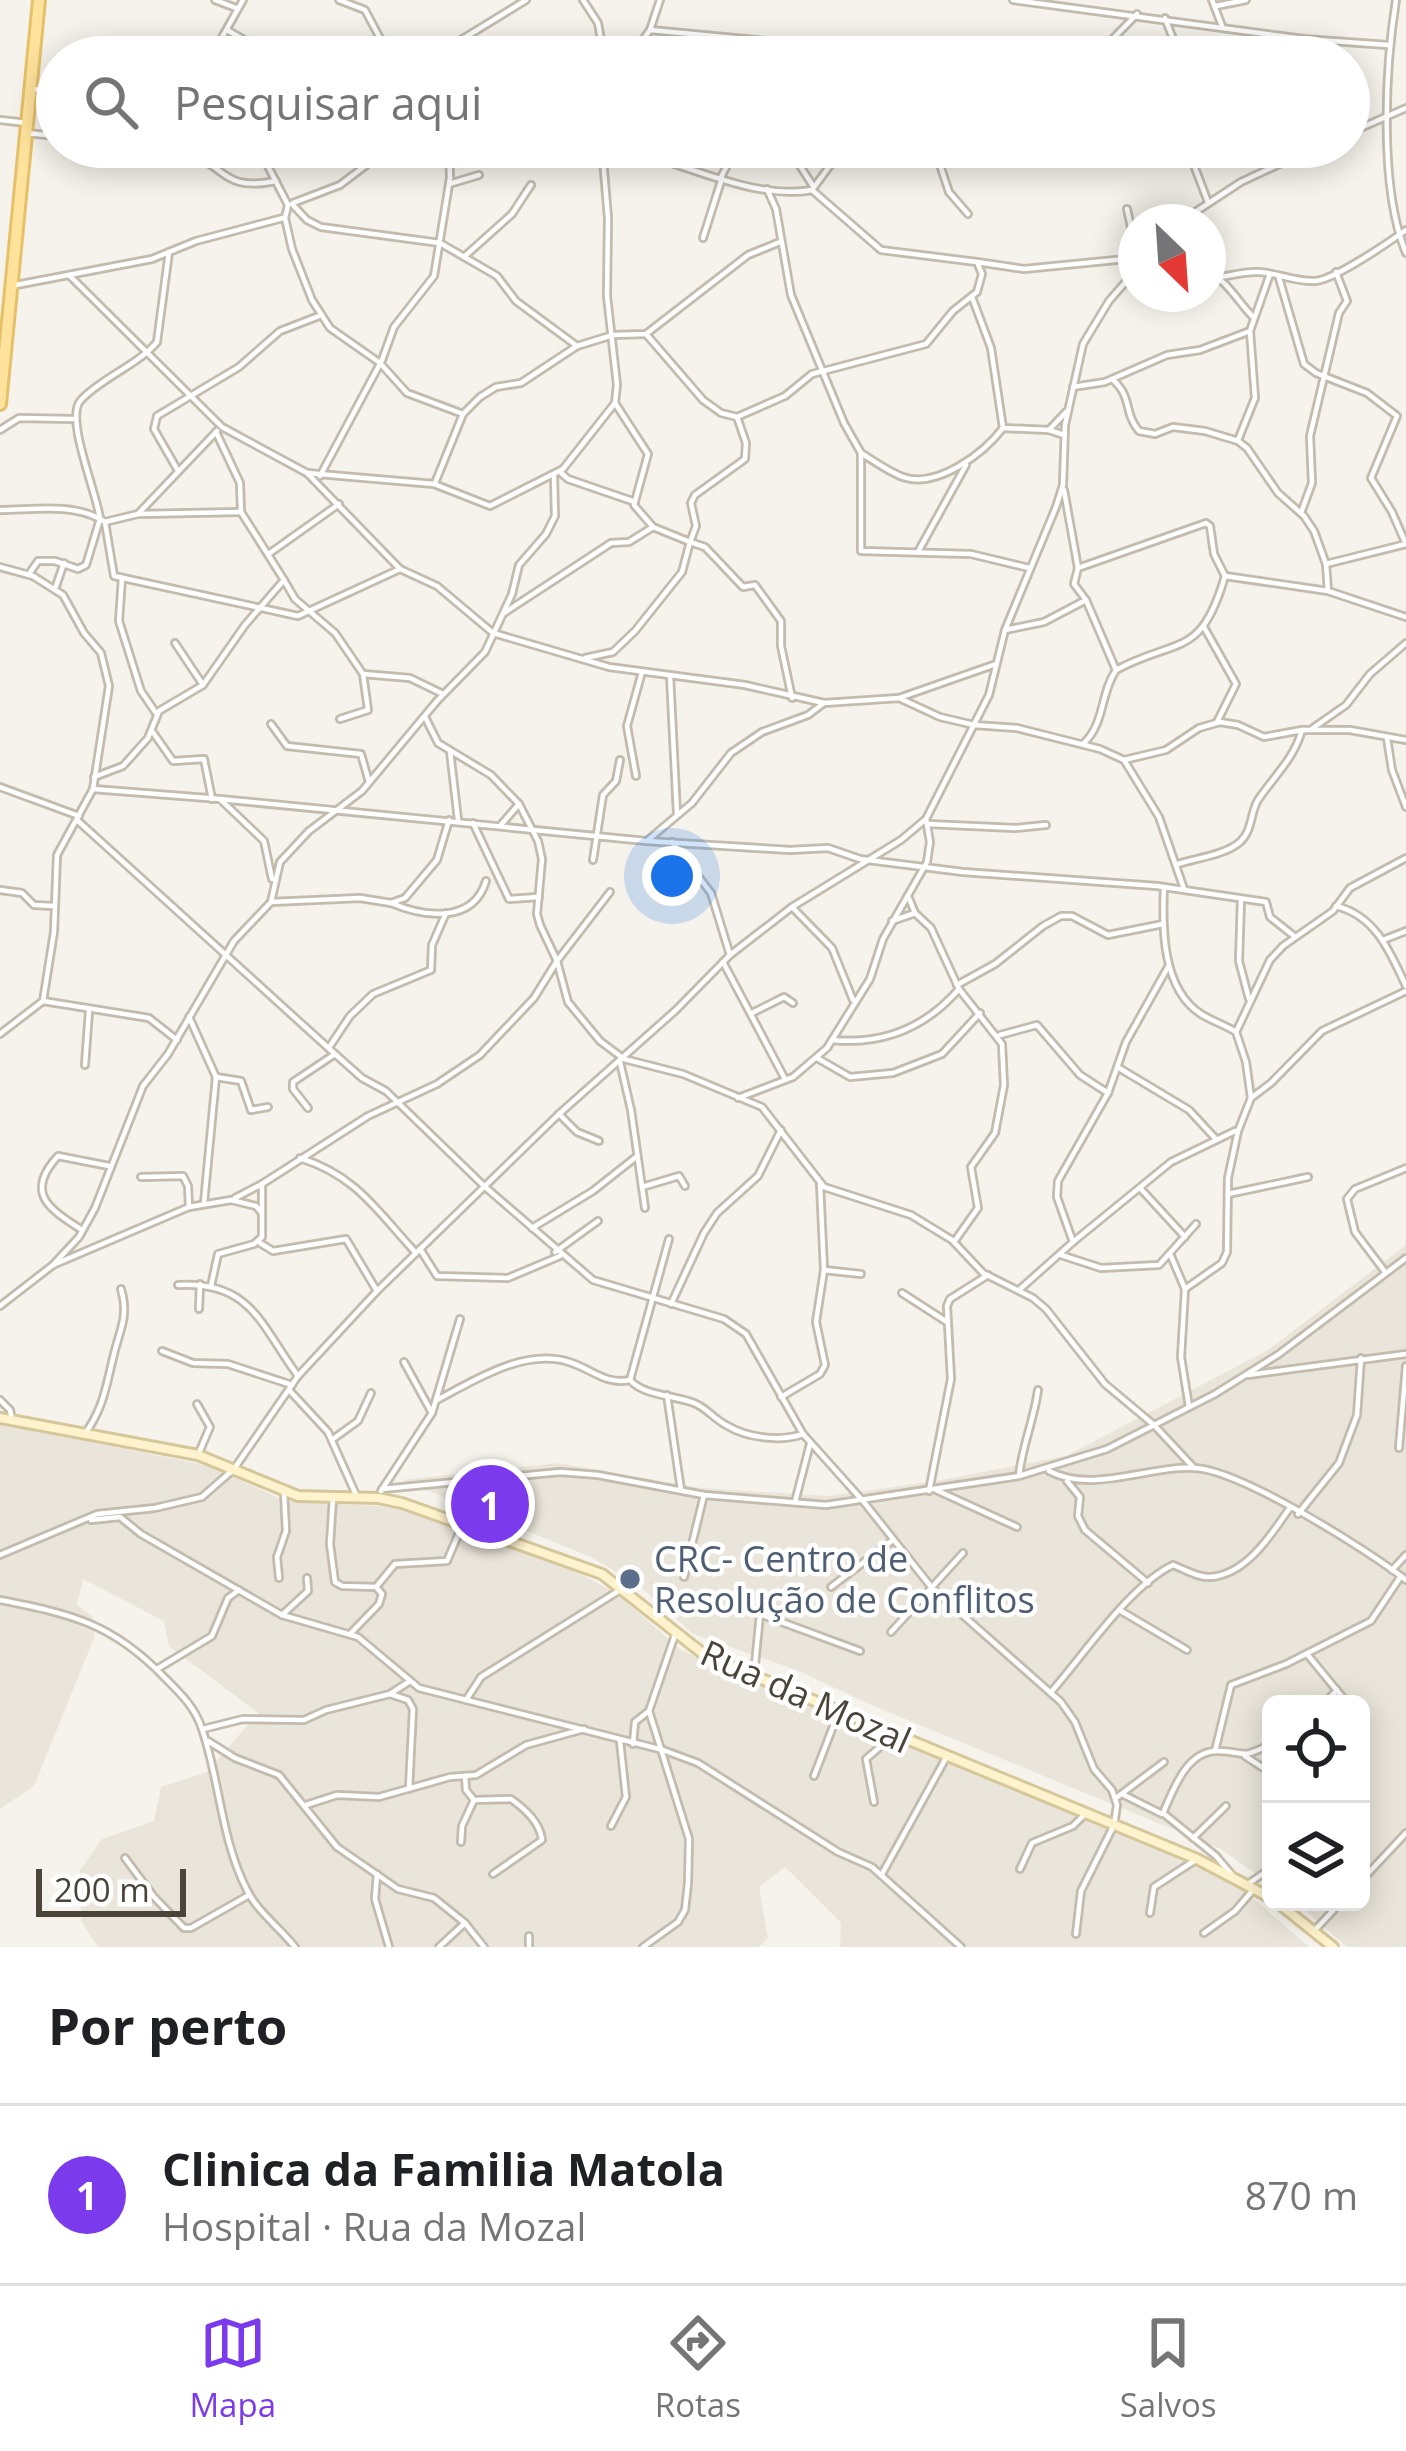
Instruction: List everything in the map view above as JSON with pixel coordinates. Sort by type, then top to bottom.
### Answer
[{"type":"main road","points":[[0,404],[39,0]]},
{"type":"main road","name":"Rua da Mozal","points":[[0,1418],[198,1455],[284,1492],[333,1498],[380,1493],[592,1569],[623,1588],[706,1656],[1197,1859],[1262,1893]]},
{"type":"main road","name":"Rua da Mozal","points":[[1289,1911],[1333,1947]]},
{"type":"street","points":[[215,0],[236,8]]},
{"type":"street","points":[[224,36],[243,0]]},
{"type":"street","points":[[339,0],[365,10],[379,36]]},
{"type":"street","points":[[467,36],[526,0]]},
{"type":"street","points":[[584,0],[600,36]]},
{"type":"street","points":[[646,36],[660,0]]},
{"type":"street","points":[[1012,0],[1285,36]]},
{"type":"street","points":[[1222,26],[1214,3],[1246,0]]},
{"type":"street","points":[[1396,0],[1388,45],[1389,100],[1394,218],[1406,253]]},
{"type":"street","points":[[1116,36],[1137,14]]},
{"type":"street","points":[[1165,18],[1172,36]]},
{"type":"street","points":[[227,30],[237,36]]},
{"type":"street","points":[[650,30],[708,36]]},
{"type":"street","points":[[1370,44],[1388,45]]},
{"type":"street","points":[[31,90],[36,89]]},
{"type":"street","points":[[1389,100],[1406,108]]},
{"type":"street","points":[[1370,124],[1406,108]]},
{"type":"street","points":[[0,120],[36,130]]},
{"type":"street","points":[[213,168],[230,182],[275,181]]},
{"type":"street","points":[[268,168],[290,204],[307,220],[321,227],[440,243],[496,276],[516,301],[578,346]]},
{"type":"street","points":[[362,168],[340,184],[290,204],[285,218],[309,293],[334,332],[380,363],[407,393],[463,414]]},
{"type":"street","points":[[320,476],[394,327],[434,276],[448,168]]},
{"type":"street","points":[[604,168],[615,403],[648,454],[636,510],[652,527],[705,547],[743,587],[755,585],[779,617],[792,698]]},
{"type":"street","points":[[697,168],[793,194],[813,188],[826,168]]},
{"type":"street","points":[[703,238],[726,168]]},
{"type":"street","points":[[801,168],[813,188],[881,250],[1024,269],[1118,256]]},
{"type":"street","points":[[941,168],[949,192],[968,214]]},
{"type":"street","points":[[1195,168],[1208,202]]},
{"type":"street","points":[[1205,204],[1275,168]]},
{"type":"street","points":[[448,184],[479,175]]},
{"type":"street","points":[[464,257],[512,214],[531,185]]},
{"type":"street","points":[[767,189],[776,209],[791,296],[861,453],[861,551],[970,554],[1030,568]]},
{"type":"street","points":[[10,286],[169,252],[285,218]]},
{"type":"street","points":[[1226,276],[1259,272],[1322,281],[1366,259],[1406,230]]},
{"type":"street","points":[[434,484],[463,414],[491,390],[521,383],[578,346],[614,335],[646,334],[748,255],[780,242]]},
{"type":"street","points":[[169,252],[159,339],[148,353],[80,400],[73,419],[114,575],[262,606],[287,616],[312,613],[341,594],[400,569]]},
{"type":"street","points":[[646,334],[703,400],[737,417],[784,396],[812,374],[926,344],[953,310],[972,297],[982,274],[977,262]]},
{"type":"street","points":[[1301,513],[1312,483],[1309,445],[1339,313],[1346,301],[1336,272]]},
{"type":"street","points":[[1238,441],[1257,386],[1250,332],[1270,274]]},
{"type":"street","points":[[70,276],[219,430],[240,483],[241,512],[295,598],[334,633],[363,674],[368,710],[340,719]]},
{"type":"street","points":[[1279,278],[1304,364],[1367,393],[1397,416],[1371,478],[1406,544],[1326,564]]},
{"type":"street","points":[[1226,285],[1254,318]]},
{"type":"street","points":[[1084,743],[1097,730],[1116,670],[1086,600],[1074,584],[1078,568],[1063,485],[1064,435],[1086,337],[1118,291]]},
{"type":"street","points":[[972,297],[991,348],[1003,428]]},
{"type":"street","points":[[177,469],[153,425],[157,416],[239,367],[280,331],[321,315]]},
{"type":"street","points":[[1073,387],[1112,379],[1167,355],[1250,332]]},
{"type":"street","points":[[1112,379],[1127,394],[1130,418],[1138,431],[1155,434],[1173,428],[1238,441],[1278,494],[1314,531],[1326,564],[1328,591]]},
{"type":"street","points":[[219,430],[307,473],[434,484],[490,506],[557,474],[615,403]]},
{"type":"street","points":[[1049,430],[1068,411]]},
{"type":"street","points":[[581,658],[620,648],[682,572],[696,526],[691,503],[695,495],[745,459],[746,443],[737,417]]},
{"type":"street","points":[[0,430],[19,418],[73,419]]},
{"type":"street","points":[[918,552],[966,465],[1003,428],[1064,435]]},
{"type":"street","points":[[138,514],[219,430]]},
{"type":"street","points":[[861,453],[908,479],[966,465]]},
{"type":"street","points":[[307,473],[400,569],[437,586],[493,633],[581,658],[824,703],[899,698],[997,664]]},
{"type":"street","points":[[557,474],[635,502]]},
{"type":"street","points":[[273,884],[280,862],[294,844],[369,782],[482,658],[504,613],[519,565],[555,516],[557,474]]},
{"type":"street","points":[[0,1555],[104,1513],[197,1500],[234,1469],[298,1376],[377,1291],[723,962],[792,907],[927,821],[988,695],[1005,630],[1063,485]]},
{"type":"street","points":[[269,554],[339,503]]},
{"type":"street","points":[[0,510],[61,509],[103,521],[138,514],[241,512]]},
{"type":"street","points":[[28,576],[38,562],[78,569],[86,565],[103,521]]},
{"type":"street","points":[[1078,568],[1206,523],[1226,576]]},
{"type":"street","points":[[504,613],[611,543],[629,542],[652,527]]},
{"type":"street","points":[[55,589],[64,563]]},
{"type":"street","points":[[0,567],[55,589],[68,601],[84,633],[98,648],[109,686],[93,790],[57,855],[43,1001],[0,1034]]},
{"type":"street","points":[[1226,576],[1328,591],[1406,616]]},
{"type":"street","points":[[1116,670],[1186,644],[1204,627],[1226,576]]},
{"type":"street","points":[[122,578],[119,621],[141,692],[156,715]]},
{"type":"street","points":[[94,777],[123,766],[152,731],[156,715],[203,685],[284,580]]},
{"type":"street","points":[[1005,630],[1044,622],[1086,600]]},
{"type":"street","points":[[1204,627],[1236,684],[1216,723]]},
{"type":"street","points":[[1177,864],[1242,840],[1258,800],[1294,754],[1305,730],[1346,705],[1370,674],[1406,643]]},
{"type":"street","points":[[176,644],[203,685]]},
{"type":"street","points":[[636,776],[627,726],[642,672]]},
{"type":"street","points":[[363,674],[410,678],[444,695]]},
{"type":"street","points":[[670,676],[677,817]]},
{"type":"street","points":[[899,698],[940,718],[1084,743],[1124,760],[1159,817],[1184,889]]},
{"type":"street","points":[[646,842],[677,817],[731,753],[762,732],[808,716],[824,703]]},
{"type":"street","points":[[425,718],[434,738],[490,776],[519,804],[542,859],[538,920],[557,961],[568,1002],[600,1041],[622,1060],[682,1074],[767,1111],[820,1184],[824,1270],[817,1322],[824,1370],[781,1397]]},
{"type":"street","points":[[1124,760],[1166,749],[1216,723],[1231,723],[1264,737],[1305,730],[1350,730],[1406,740]]},
{"type":"street","points":[[271,724],[287,746],[361,754],[369,782]]},
{"type":"street","points":[[152,731],[172,760],[204,760],[212,799]]},
{"type":"street","points":[[1387,736],[1392,770],[1406,807]]},
{"type":"street","points":[[450,751],[458,820]]},
{"type":"street","points":[[593,860],[603,795],[616,781],[620,760]]},
{"type":"street","points":[[0,787],[78,818],[334,1054],[397,1102],[558,1254],[602,1285],[737,1327],[754,1346],[802,1434],[932,1588],[1051,1693],[1075,1722],[1094,1768],[1116,1798],[1114,1825],[1081,1892],[1076,1934]]},
{"type":"street","points":[[93,790],[458,820],[646,842],[828,848],[924,867],[1184,889],[1265,902],[1270,917],[1294,936]]},
{"type":"street","points":[[0,1306],[53,1264],[83,1230],[142,1086],[177,1040],[225,955],[272,902],[266,845],[220,799]]},
{"type":"street","points":[[500,826],[519,804]]},
{"type":"street","points":[[391,903],[414,891],[430,871],[443,849],[449,820]]},
{"type":"street","points":[[927,821],[1046,826]]},
{"type":"street","points":[[738,1098],[786,1080],[817,1058],[832,1040],[870,980],[892,920],[924,867],[930,853],[927,821]]},
{"type":"street","points":[[473,823],[507,897],[539,897]]},
{"type":"street","points":[[664,828],[711,893],[730,956]]},
{"type":"street","points":[[1185,1289],[1225,1258],[1238,1131],[1251,1098],[1236,1032],[1270,960],[1336,906],[1350,888],[1406,859]]},
{"type":"street","points":[[272,902],[360,898],[412,912],[446,913],[471,904],[486,880]]},
{"type":"street","points":[[1165,887],[1163,924],[1180,992],[1194,1009],[1236,1032]]},
{"type":"street","points":[[0,890],[22,893],[34,905],[55,907]]},
{"type":"street","points":[[53,1264],[189,1207],[232,1200],[397,1102],[448,1078],[488,1048],[534,998],[610,892]]},
{"type":"street","points":[[908,896],[915,913],[931,928],[958,987],[998,1036],[1004,1054],[998,1120],[991,1142],[971,1167],[978,1208],[954,1243]]},
{"type":"street","points":[[1241,898],[1238,952],[1250,1001]]},
{"type":"street","points":[[1251,1098],[1322,1031],[1406,989],[1383,940],[1364,918],[1336,906]]},
{"type":"street","points":[[792,907],[832,948],[854,1001]]},
{"type":"street","points":[[328,1048],[373,994],[431,970],[432,945],[446,913]]},
{"type":"street","points":[[892,920],[915,913]]},
{"type":"street","points":[[832,1040],[854,1043],[906,1030],[931,1018],[958,987],[1061,916],[1072,916],[1108,935],[1163,924]]},
{"type":"street","points":[[1383,940],[1406,932]]},
{"type":"street","points":[[723,962],[786,1080]]},
{"type":"street","points":[[1073,1242],[1057,1197],[1058,1180],[1108,1093],[1126,1042],[1170,964]]},
{"type":"street","points":[[752,1013],[784,997],[793,1003]]},
{"type":"street","points":[[43,1001],[149,1018],[177,1040]]},
{"type":"street","points":[[85,1065],[89,1011]]},
{"type":"street","points":[[817,1058],[850,1077],[893,1073],[942,1054],[980,1013]]},
{"type":"street","points":[[189,1017],[215,1077],[204,1204]]},
{"type":"street","points":[[998,1036],[1037,1025],[1080,1075],[1108,1093]]},
{"type":"street","points":[[308,1108],[293,1082],[334,1054]]},
{"type":"street","points":[[622,1060],[645,1208]]},
{"type":"street","points":[[1118,1068],[1189,1110],[1215,1138]]},
{"type":"street","points":[[215,1077],[239,1079],[251,1110],[268,1106]]},
{"type":"street","points":[[560,1114],[577,1132],[598,1141]]},
{"type":"street","points":[[671,1304],[704,1233],[717,1214],[758,1176],[781,1130]]},
{"type":"street","points":[[1019,1290],[1171,1162],[1238,1131]]},
{"type":"street","points":[[83,1230],[47,1205],[43,1177],[58,1156],[109,1166]]},
{"type":"street","points":[[532,1228],[593,1191],[636,1157]]},
{"type":"street","points":[[300,1158],[343,1176],[437,1276],[508,1278],[558,1254],[598,1221]]},
{"type":"street","points":[[1386,1273],[1354,1232],[1347,1199],[1355,1189],[1406,1168]]},
{"type":"street","points":[[141,1177],[179,1174],[188,1186],[189,1207]]},
{"type":"street","points":[[642,1186],[676,1176],[685,1186]]},
{"type":"street","points":[[1228,1194],[1308,1177]]},
{"type":"street","points":[[258,1242],[264,1216],[262,1184]]},
{"type":"street","points":[[820,1184],[910,1215],[954,1243],[988,1275],[1042,1304],[1094,1373],[1154,1425],[1194,1468]]},
{"type":"street","points":[[1138,1187],[1185,1238]]},
{"type":"street","points":[[232,1200],[256,1206],[264,1216]]},
{"type":"street","points":[[1059,1255],[1107,1268],[1159,1265],[1196,1224]]},
{"type":"street","points":[[211,1286],[220,1252],[258,1242],[273,1251],[346,1239],[377,1291]]},
{"type":"street","points":[[630,1379],[669,1239]]},
{"type":"street","points":[[1171,1256],[1185,1289],[1181,1357],[1189,1407]]},
{"type":"street","points":[[380,1493],[560,1472],[704,1495],[826,1505],[1019,1476],[1107,1449],[1248,1376],[1406,1258]]},
{"type":"street","points":[[824,1270],[861,1274]]},
{"type":"street","points":[[933,1491],[951,1379],[950,1299],[988,1275]]},
{"type":"street","points":[[199,1309],[200,1284]]},
{"type":"street","points":[[178,1286],[211,1286],[247,1302],[298,1376]]},
{"type":"street","points":[[84,1435],[105,1401],[114,1350],[125,1324],[121,1289]]},
{"type":"street","points":[[902,1293],[947,1322]]},
{"type":"street","points":[[380,1493],[432,1413],[460,1319]]},
{"type":"street","points":[[162,1351],[193,1364],[228,1364],[291,1388],[333,1439],[357,1497]]},
{"type":"street","points":[[1248,1376],[1406,1354]]},
{"type":"street","points":[[1298,1514],[1340,1463],[1358,1414],[1360,1358]]},
{"type":"street","points":[[437,1400],[514,1362],[566,1361],[606,1380],[630,1379],[640,1389],[700,1405],[725,1425],[752,1434],[786,1439],[802,1434]]},
{"type":"street","points":[[404,1362],[432,1413]]},
{"type":"street","points":[[1399,1448],[1406,1366]]},
{"type":"street","points":[[1019,1476],[1023,1439],[1038,1390]]},
{"type":"street","points":[[333,1439],[358,1420],[371,1393]]},
{"type":"street","points":[[668,1395],[682,1492]]},
{"type":"street","points":[[0,1400],[12,1420]]},
{"type":"street","points":[[197,1404],[210,1427],[198,1455]]},
{"type":"street","points":[[795,1502],[810,1444]]},
{"type":"street","points":[[1046,1469],[1065,1478],[1126,1478],[1194,1468],[1229,1474],[1403,1578],[1371,1621],[1231,1685],[1215,1751]]},
{"type":"street","points":[[1065,1478],[1080,1497],[1078,1516],[1085,1530],[1148,1582]]},
{"type":"street","points":[[933,1491],[1017,1527]]},
{"type":"street","points":[[279,1578],[277,1557],[286,1531],[284,1492]]},
{"type":"street","points":[[684,1577],[704,1495]]},
{"type":"street","points":[[333,1498],[330,1544],[335,1582],[376,1587]]},
{"type":"street","points":[[1051,1693],[1148,1582],[1173,1565],[1203,1577],[1224,1572],[1256,1553],[1289,1509]]},
{"type":"street","points":[[82,1521],[128,1512]]},
{"type":"street","points":[[120,1517],[282,1615],[350,1634],[429,1692],[586,1729],[698,1763],[828,1846],[882,1874],[961,1947]]},
{"type":"street","points":[[376,1587],[395,1564],[446,1561],[462,1525]]},
{"type":"street","points":[[831,1587],[893,1540]]},
{"type":"street","points":[[891,1632],[962,1553]]},
{"type":"street","points":[[1392,1570],[1406,1555]]},
{"type":"street","points":[[282,1615],[308,1591],[307,1578]]},
{"type":"street","points":[[350,1634],[382,1600],[376,1587]]},
{"type":"street","points":[[466,1700],[482,1678],[623,1588]]},
{"type":"street","points":[[157,1669],[212,1636],[228,1598],[239,1590]]},
{"type":"street","points":[[0,1600],[98,1624],[127,1641],[189,1703],[202,1729],[217,1797],[249,1895],[295,1947]]},
{"type":"street","points":[[1121,1611],[1187,1650]]},
{"type":"street","points":[[754,1675],[760,1615],[860,1652]]},
{"type":"street","points":[[633,1744],[635,1722],[649,1711],[675,1635]]},
{"type":"street","points":[[1306,1654],[1341,1695]]},
{"type":"street","points":[[202,1729],[243,1719],[294,1722],[390,1694],[410,1681]]},
{"type":"street","points":[[1332,1695],[1337,1690]]},
{"type":"street","points":[[390,1694],[408,1700],[413,1709],[409,1789]]},
{"type":"street","points":[[644,1947],[678,1922],[685,1910],[689,1839],[649,1711]]},
{"type":"street","points":[[814,1776],[839,1712]]},
{"type":"street","points":[[307,1805],[350,1793],[379,1797],[465,1776],[491,1767],[526,1745],[586,1729]]},
{"type":"street","points":[[874,1802],[866,1759],[894,1736]]},
{"type":"street","points":[[205,1739],[235,1759],[279,1775],[307,1805],[329,1840],[398,1889],[434,1898],[465,1923],[484,1947]]},
{"type":"street","points":[[611,1826],[626,1797],[620,1741]]},
{"type":"street","points":[[1246,1756],[1262,1748]]},
{"type":"street","points":[[1162,1815],[1182,1774],[1196,1759],[1215,1751],[1246,1756],[1262,1767]]},
{"type":"street","points":[[882,1874],[946,1758]]},
{"type":"street","points":[[1116,1798],[1164,1762]]},
{"type":"street","points":[[465,1776],[466,1790],[474,1800]]},
{"type":"street","points":[[1124,1795],[1193,1838],[1225,1864],[1232,1876]]},
{"type":"street","points":[[474,1800],[511,1799],[536,1822],[542,1835],[542,1840],[493,1874]]},
{"type":"street","points":[[461,1841],[474,1800]]},
{"type":"street","points":[[1193,1838],[1226,1806]]},
{"type":"street","points":[[1020,1869],[1031,1843],[1073,1826],[1086,1813]]},
{"type":"street","points":[[1370,1871],[1406,1833]]},
{"type":"street","points":[[125,1858],[184,1928],[249,1895]]},
{"type":"street","points":[[1150,1913],[1154,1887],[1197,1859]]},
{"type":"street","points":[[377,1874],[375,1899],[389,1947]]},
{"type":"street","points":[[1204,1933],[1246,1902],[1251,1886],[1262,1876]]},
{"type":"street","points":[[1315,1930],[1333,1911]]},
{"type":"street","points":[[439,1947],[465,1923]]},
{"type":"street","points":[[529,1936],[529,1947]]},
{"type":"shaded area","points":[[1406,1245],[1406,1947],[1347,1947],[1305,1911],[1370,1911],[1370,1695],[1262,1695],[1262,1879],[1221,1849],[799,1671],[693,1634],[641,1587],[591,1557],[402,1480],[558,1463],[701,1488],[828,1496],[936,1481],[1066,1456],[1268,1350]]},
{"type":"shaded area","points":[[0,1424],[210,1466],[285,1501],[396,1507],[569,1568],[615,1592],[681,1650],[1167,1852],[1240,1887],[1262,1911],[1309,1947],[840,1947],[841,1923],[785,1867],[759,1887],[768,1938],[759,1947],[98,1947],[81,1921],[80,1870],[102,1839],[154,1821],[161,1787],[207,1772],[258,1713],[169,1646],[164,1621],[83,1579],[77,1605],[93,1617],[94,1638],[34,1786],[0,1809]]},
{"type":"place","name":"Clinica da Familia Matola","points":[[490,1504]]},
{"type":"place","name":"CRC- Centro de Resolução de Conflitos","points":[[630,1579]]}]
